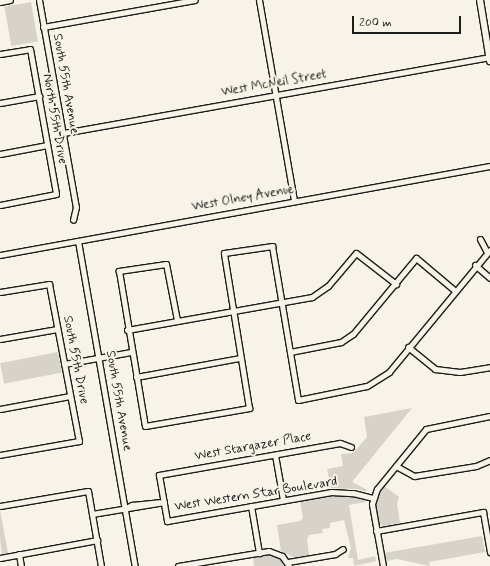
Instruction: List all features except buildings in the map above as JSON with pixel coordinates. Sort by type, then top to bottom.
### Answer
[{"type":"main road","points":[[480,0],[490,58]]},
{"type":"street","points":[[0,2],[10,0]]},
{"type":"street","name":"South 55th Avenue","points":[[39,0],[76,207],[73,220]]},
{"type":"street","points":[[44,27],[195,0]]},
{"type":"street","points":[[259,0],[294,201]]},
{"type":"street","name":"North 55th Drive","points":[[0,54],[30,48],[56,194],[0,205]]},
{"type":"street","name":"West McNeil Street","points":[[63,133],[275,94],[490,58]]},
{"type":"street","points":[[0,104],[39,96]]},
{"type":"street","points":[[0,154],[47,145]]},
{"type":"street","name":"West Olney Avenue","points":[[0,255],[490,166]]},
{"type":"street","points":[[177,320],[166,264],[119,272],[127,330],[144,426],[249,408],[232,311],[224,253],[272,246],[298,400],[368,386],[388,372],[454,290],[489,251],[480,239]]},
{"type":"street","name":"South 55th Avenue","points":[[78,241],[135,566]]},
{"type":"street","points":[[127,330],[312,297],[328,286],[356,253],[396,284]]},
{"type":"street","points":[[290,352],[341,342],[353,334],[416,258],[454,290]]},
{"type":"street","points":[[475,265],[490,278]]},
{"type":"street","name":"South 55th Drive","points":[[0,292],[49,284],[79,441],[0,455]]},
{"type":"street","points":[[0,339],[57,329]]},
{"type":"street","points":[[408,347],[435,368],[460,372],[490,367]]},
{"type":"street","points":[[64,364],[131,352]]},
{"type":"street","points":[[136,377],[240,358]]},
{"type":"street","points":[[0,409],[70,396]]},
{"type":"street","points":[[383,566],[376,531],[373,498],[396,466],[426,429],[490,416]]},
{"type":"street","name":"West Stargazer Place","points":[[164,502],[159,475],[340,443],[351,447]]},
{"type":"street","points":[[275,455],[283,500]]},
{"type":"street","points":[[396,466],[414,476],[476,466],[490,460]]},
{"type":"street","points":[[0,506],[88,491],[101,566]]},
{"type":"street","name":"West Western Star Boulevard","points":[[92,514],[125,508],[132,505],[164,502],[167,521],[335,492],[373,498]]},
{"type":"street","points":[[250,506],[259,552]]},
{"type":"street","points":[[376,531],[483,512],[488,529],[490,552]]},
{"type":"street","points":[[0,558],[97,540]]},
{"type":"street","points":[[178,566],[259,552],[275,552],[289,564],[335,554],[343,549]]},
{"type":"street","points":[[19,554],[21,566]]},
{"type":"street","points":[[220,559],[221,566]]},
{"type":"shaded area","points":[[31,2],[38,41],[11,46],[4,7]]},
{"type":"shaded area","points":[[58,352],[62,373],[4,384],[0,363]]},
{"type":"shaded area","points":[[412,408],[352,482],[366,489],[366,492],[357,489],[331,488],[327,469],[343,466],[341,454],[353,453],[367,437],[364,417]]},
{"type":"shaded area","points":[[384,486],[399,497],[397,504],[400,523],[383,526],[379,523],[376,505],[379,492]]},
{"type":"shaded area","points":[[341,495],[365,500],[366,502],[349,505],[358,560],[375,556],[376,561],[354,566],[353,558],[348,558],[351,548],[344,520],[330,523],[330,528],[322,529],[323,533],[309,535],[307,539],[309,555],[295,558],[281,551],[277,525],[300,521],[303,518],[300,501]]},
{"type":"shaded area","points":[[0,510],[8,553],[2,554],[0,539]]},
{"type":"shaded area","points":[[482,536],[485,552],[429,562],[430,566],[397,559],[386,561],[384,553]]},
{"type":"shaded area","points":[[261,555],[273,555],[281,560],[283,566],[254,566],[253,558]]}]
